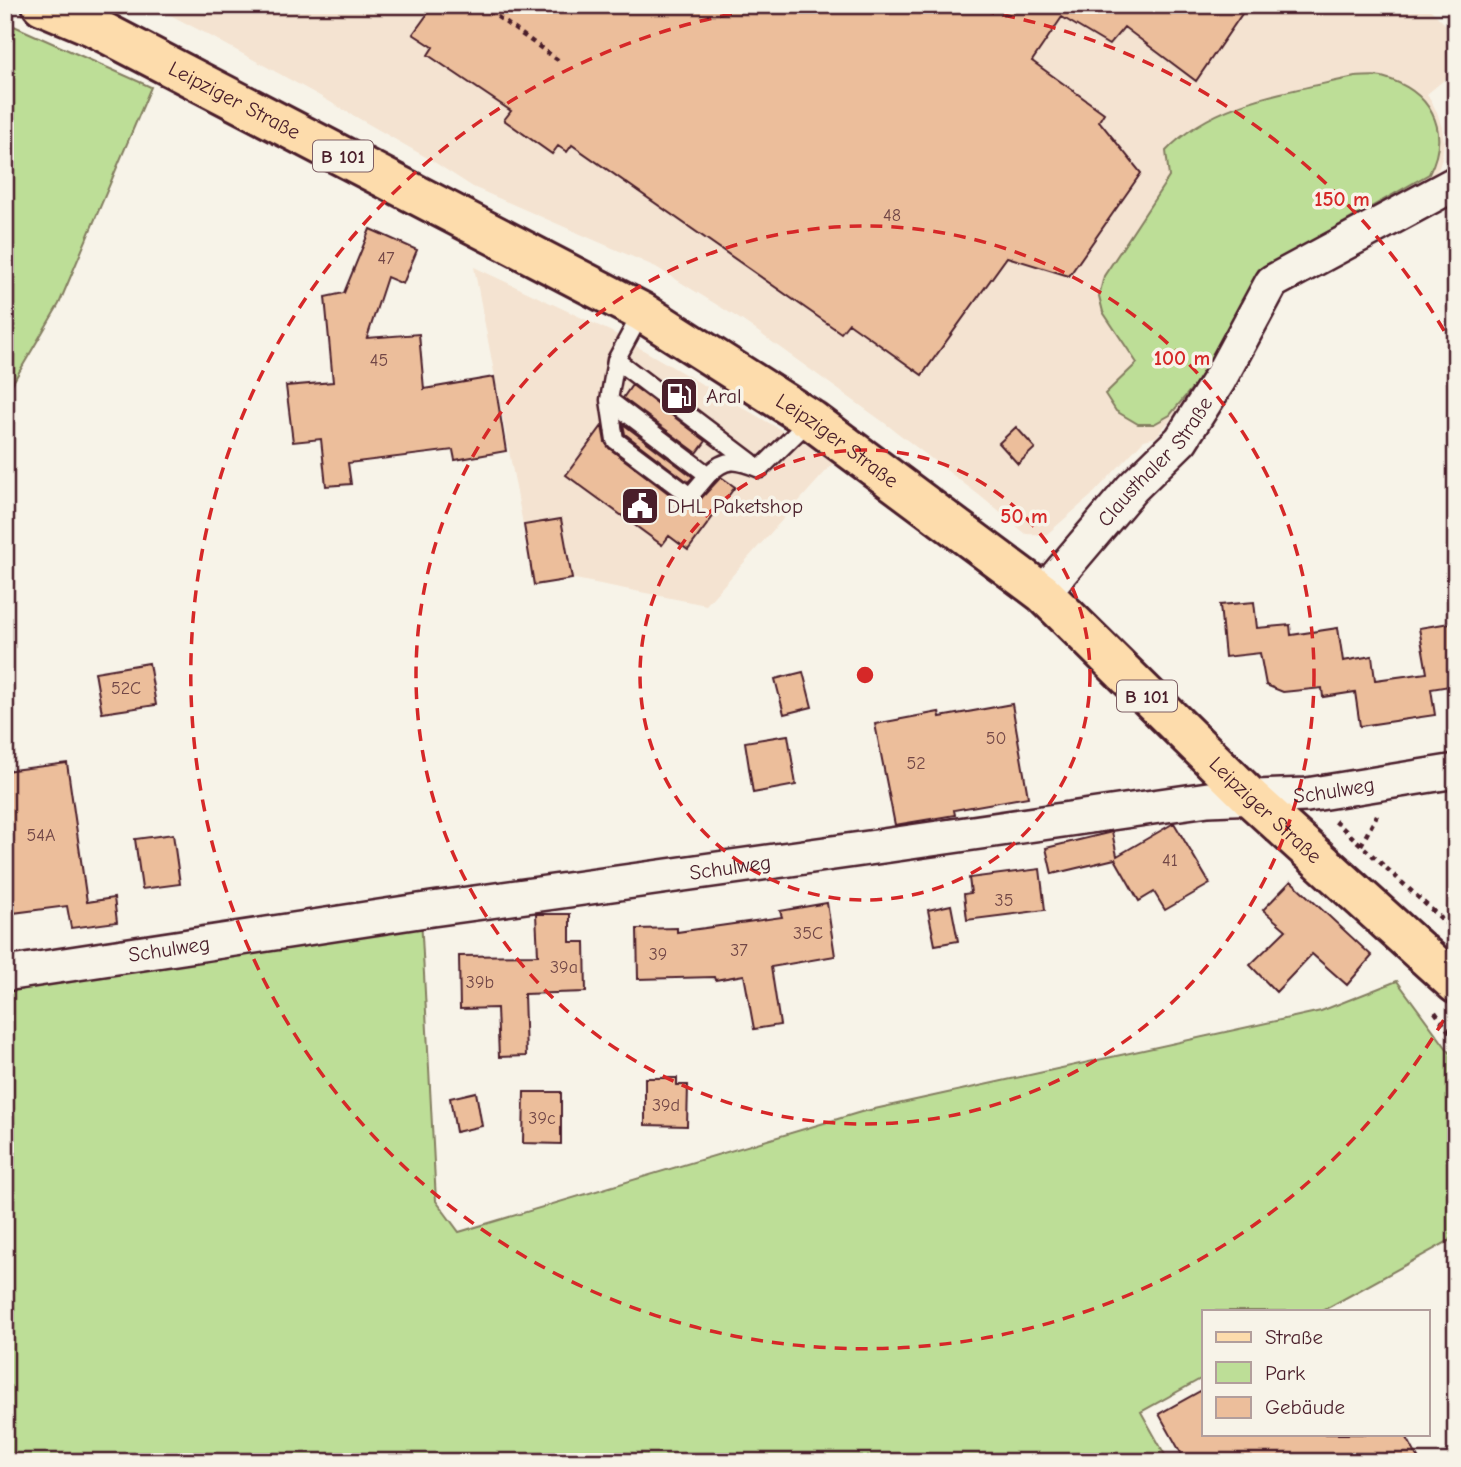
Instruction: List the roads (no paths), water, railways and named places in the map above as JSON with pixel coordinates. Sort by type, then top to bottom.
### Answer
[{"type":"main road","name":"Leipziger Straße","points":[[42,5],[92,26],[642,312],[810,419],[1042,593],[1251,798],[1456,984]]},
{"type":"street","name":"Clausthaler Straße","points":[[1042,593],[1132,488],[1181,440],[1219,380],[1272,282],[1456,183]]},
{"type":"street","name":"Schulweg","points":[[5,974],[432,909],[1208,799],[1307,795],[1456,771]]},
{"type":"lane","points":[[642,312],[616,360],[609,400],[615,440],[690,496],[717,465],[732,461],[760,469]]},
{"type":"lane","points":[[616,360],[760,469]]},
{"type":"lane","points":[[609,400],[708,475]]},
{"type":"lane","points":[[760,469],[810,419]]},
{"type":"place","name":"Aral","points":[[679,396]]},
{"type":"place","name":"DHL Paketshop","points":[[640,506]]}]
